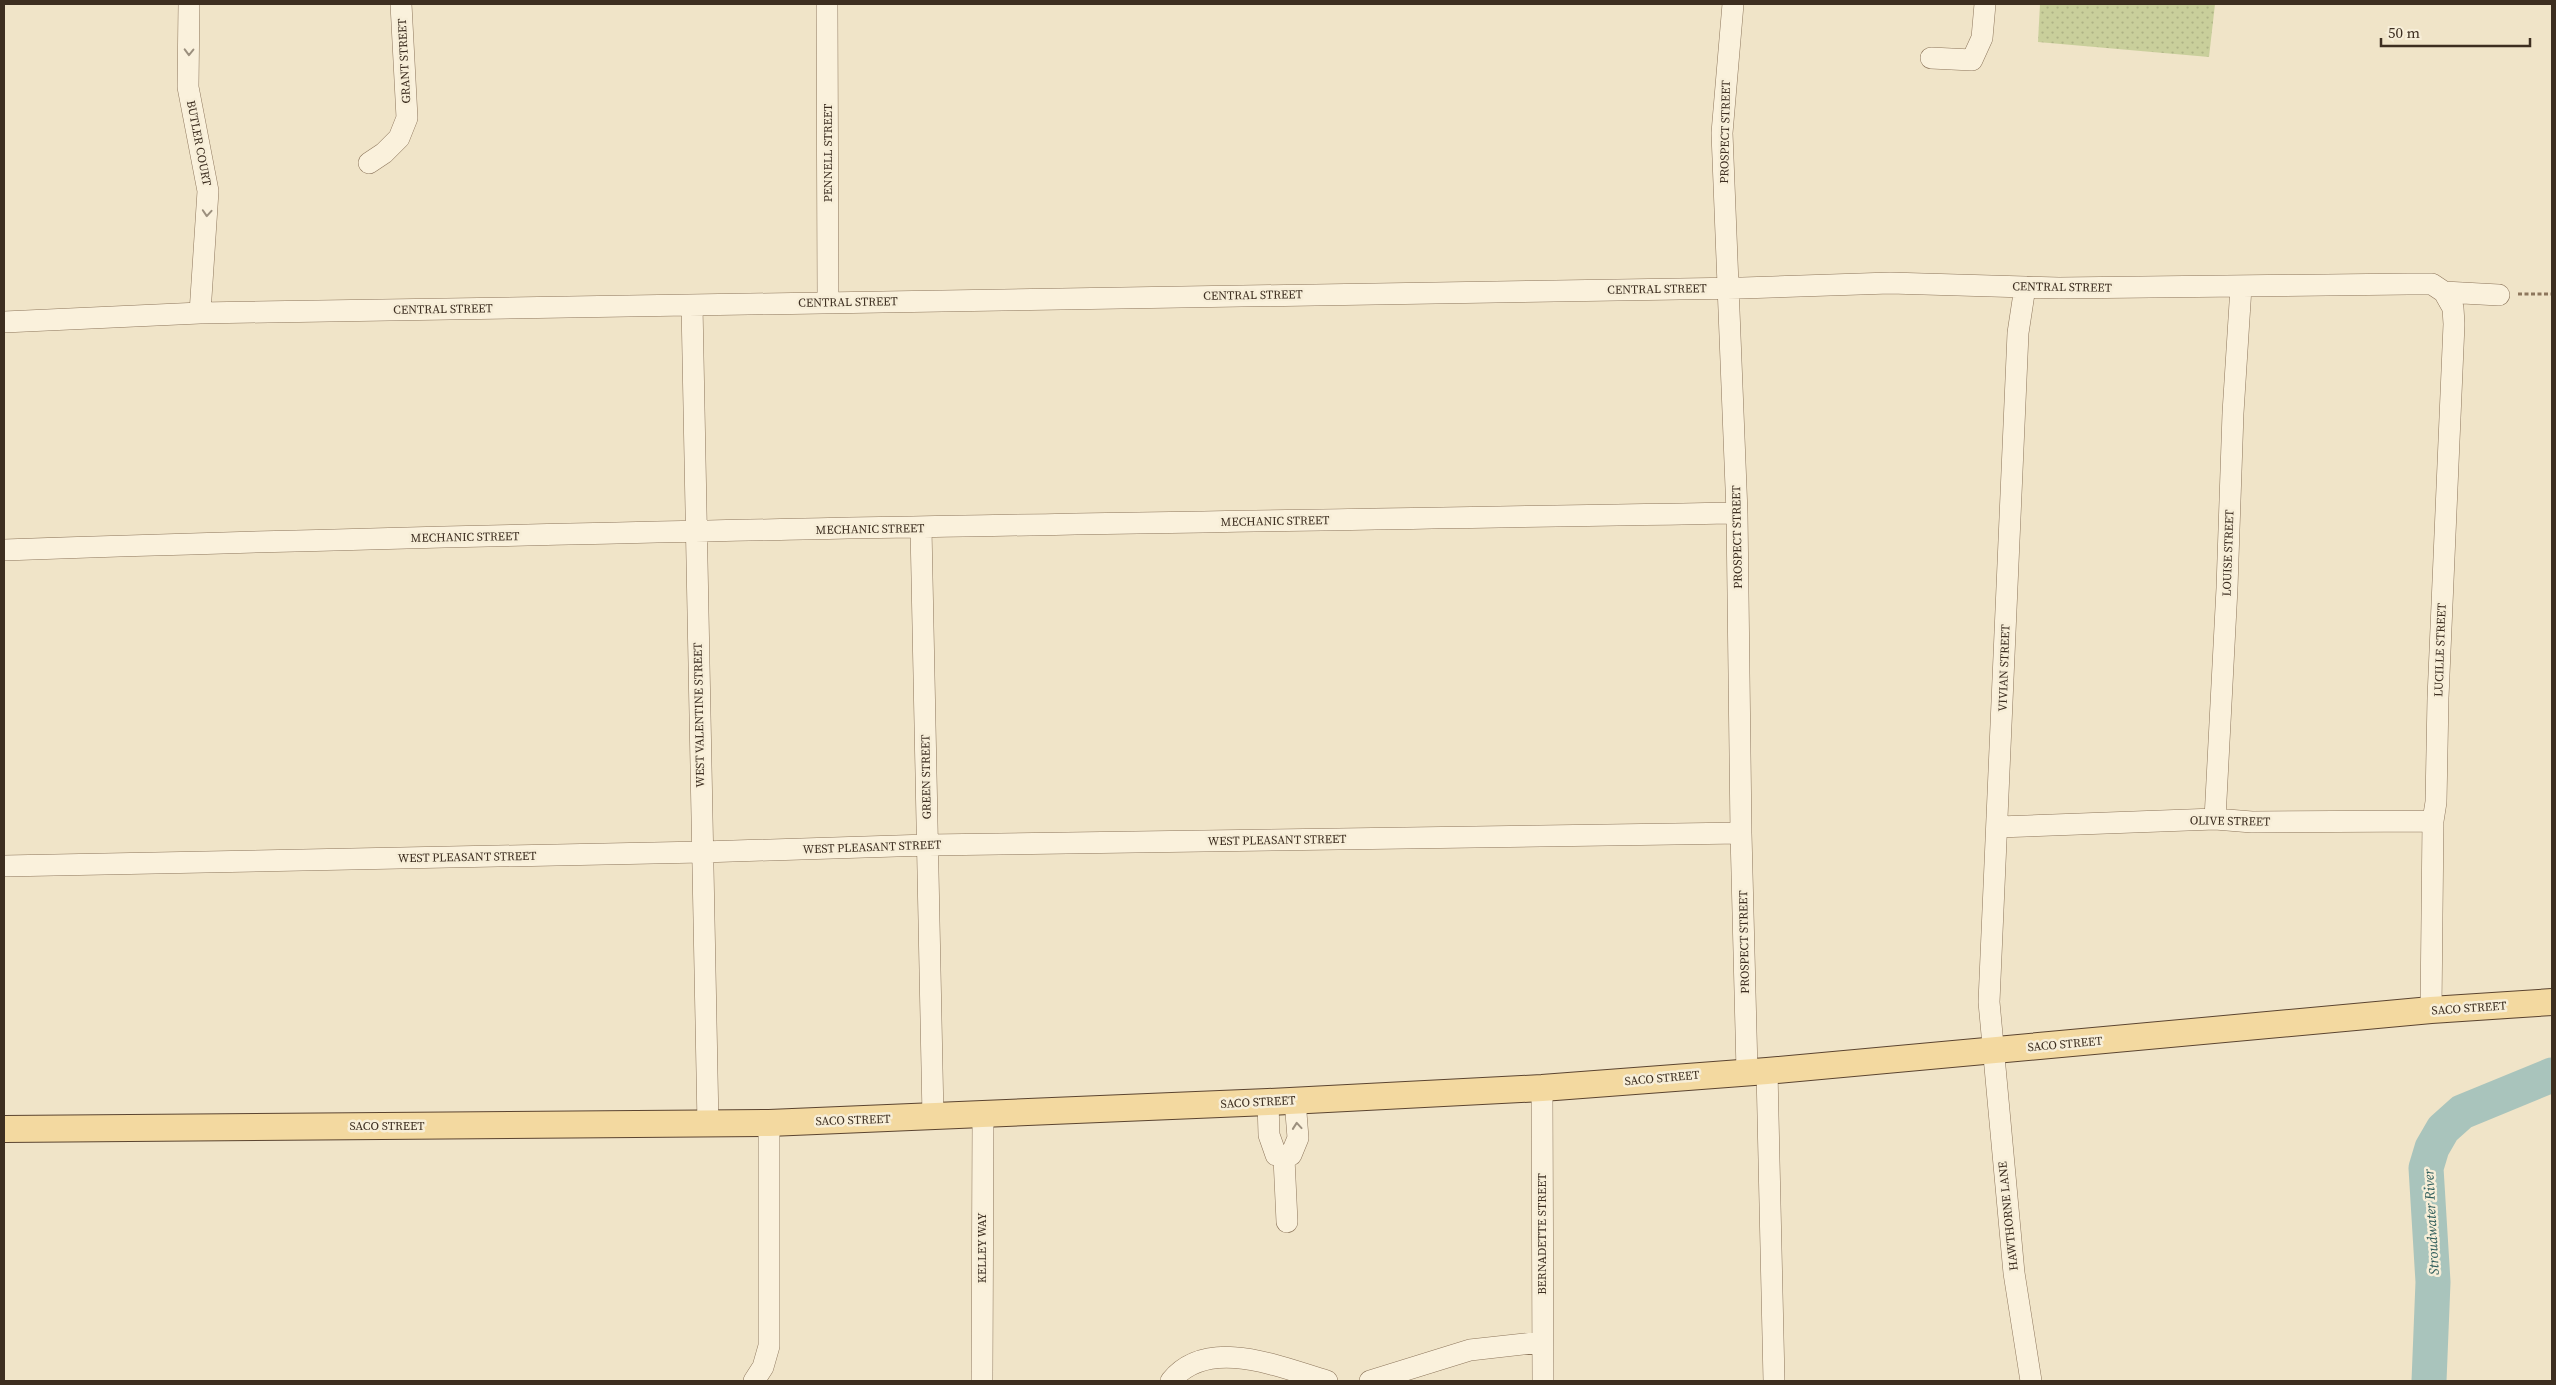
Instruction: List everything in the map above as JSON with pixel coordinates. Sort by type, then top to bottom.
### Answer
[{"type":"main road","name":"SACO STREET","points":[[4,1129],[770,1123],[983,1116],[1268,1102],[1542,1088],[1992,1051],[2431,1010],[2552,1002]]},
{"type":"street","name":"BUTLER COURT","points":[[189,4],[188,87],[208,191],[200,313]]},
{"type":"street","name":"GRANT STREET","points":[[369,162],[384,153],[399,138],[407,118],[401,4]]},
{"type":"street","name":"PENNELL STREET","points":[[827,4],[828,302]]},
{"type":"street","name":"PROSPECT STREET","points":[[1732,4],[1722,133],[1737,513],[1741,833],[1757,1071],[1774,1381]]},
{"type":"street","points":[[1931,58],[1972,60],[1982,38],[1985,4]]},
{"type":"street","name":"CENTRAL STREET","points":[[4,322],[200,313],[1890,283],[2025,287],[2241,287],[2432,284],[2444,292],[2499,295]]},
{"type":"street","name":"VIVIAN STREET","points":[[1992,1051],[1989,1002],[1993,891],[1998,827],[2018,333],[2025,287]]},
{"type":"street","name":"LOUISE STREET","points":[[2215,819],[2227,588],[2233,413],[2241,287]]},
{"type":"street","name":"LUCILLE STREET","points":[[2431,1010],[2433,976],[2433,821],[2436,802],[2438,698],[2454,324],[2453,308],[2444,292]]},
{"type":"street","name":"WEST VALENTINE STREET","points":[[692,305],[708,1124]]},
{"type":"street","name":"MECHANIC STREET","points":[[4,550],[251,542],[695,532],[1737,513]]},
{"type":"street","name":"GREEN STREET","points":[[921,528],[933,1117]]},
{"type":"street","name":"OLIVE STREET","points":[[1998,827],[2215,819],[2252,822],[2433,821]]},
{"type":"street","name":"WEST PLEASANT STREET","points":[[4,866],[702,852],[928,845],[1741,833]]},
{"type":"street","name":"HAWTHORNE LANE","points":[[1992,1051],[2014,1273],[2031,1381]]},
{"type":"street","name":"BERNADETTE STREET","points":[[1542,1088],[1543,1381]]},
{"type":"street","points":[[1268,1102],[1269,1135],[1276,1155],[1284,1158],[1291,1155],[1298,1138],[1295,1100]]},
{"type":"street","name":"KELLEY WAY","points":[[982,1381],[983,1116]]},
{"type":"street","points":[[754,1381],[763,1367],[769,1346],[770,1123]]},
{"type":"street","points":[[1284,1158],[1287,1222]]},
{"type":"street","points":[[1370,1381],[1470,1350],[1542,1342]]},
{"type":"street","points":[[1171,1381],[1194,1363],[1224,1357],[1252,1358],[1327,1381]]},
{"type":"path","points":[[2499,295],[2552,294]]},
{"type":"green space","points":[[2040,4],[2215,4],[2209,57],[2038,42]]},
{"type":"waterway","name":"Stroudwater River","points":[[2429,1381],[2433,1282],[2426,1168],[2432,1148],[2443,1129],[2462,1112],[2552,1075]]}]
